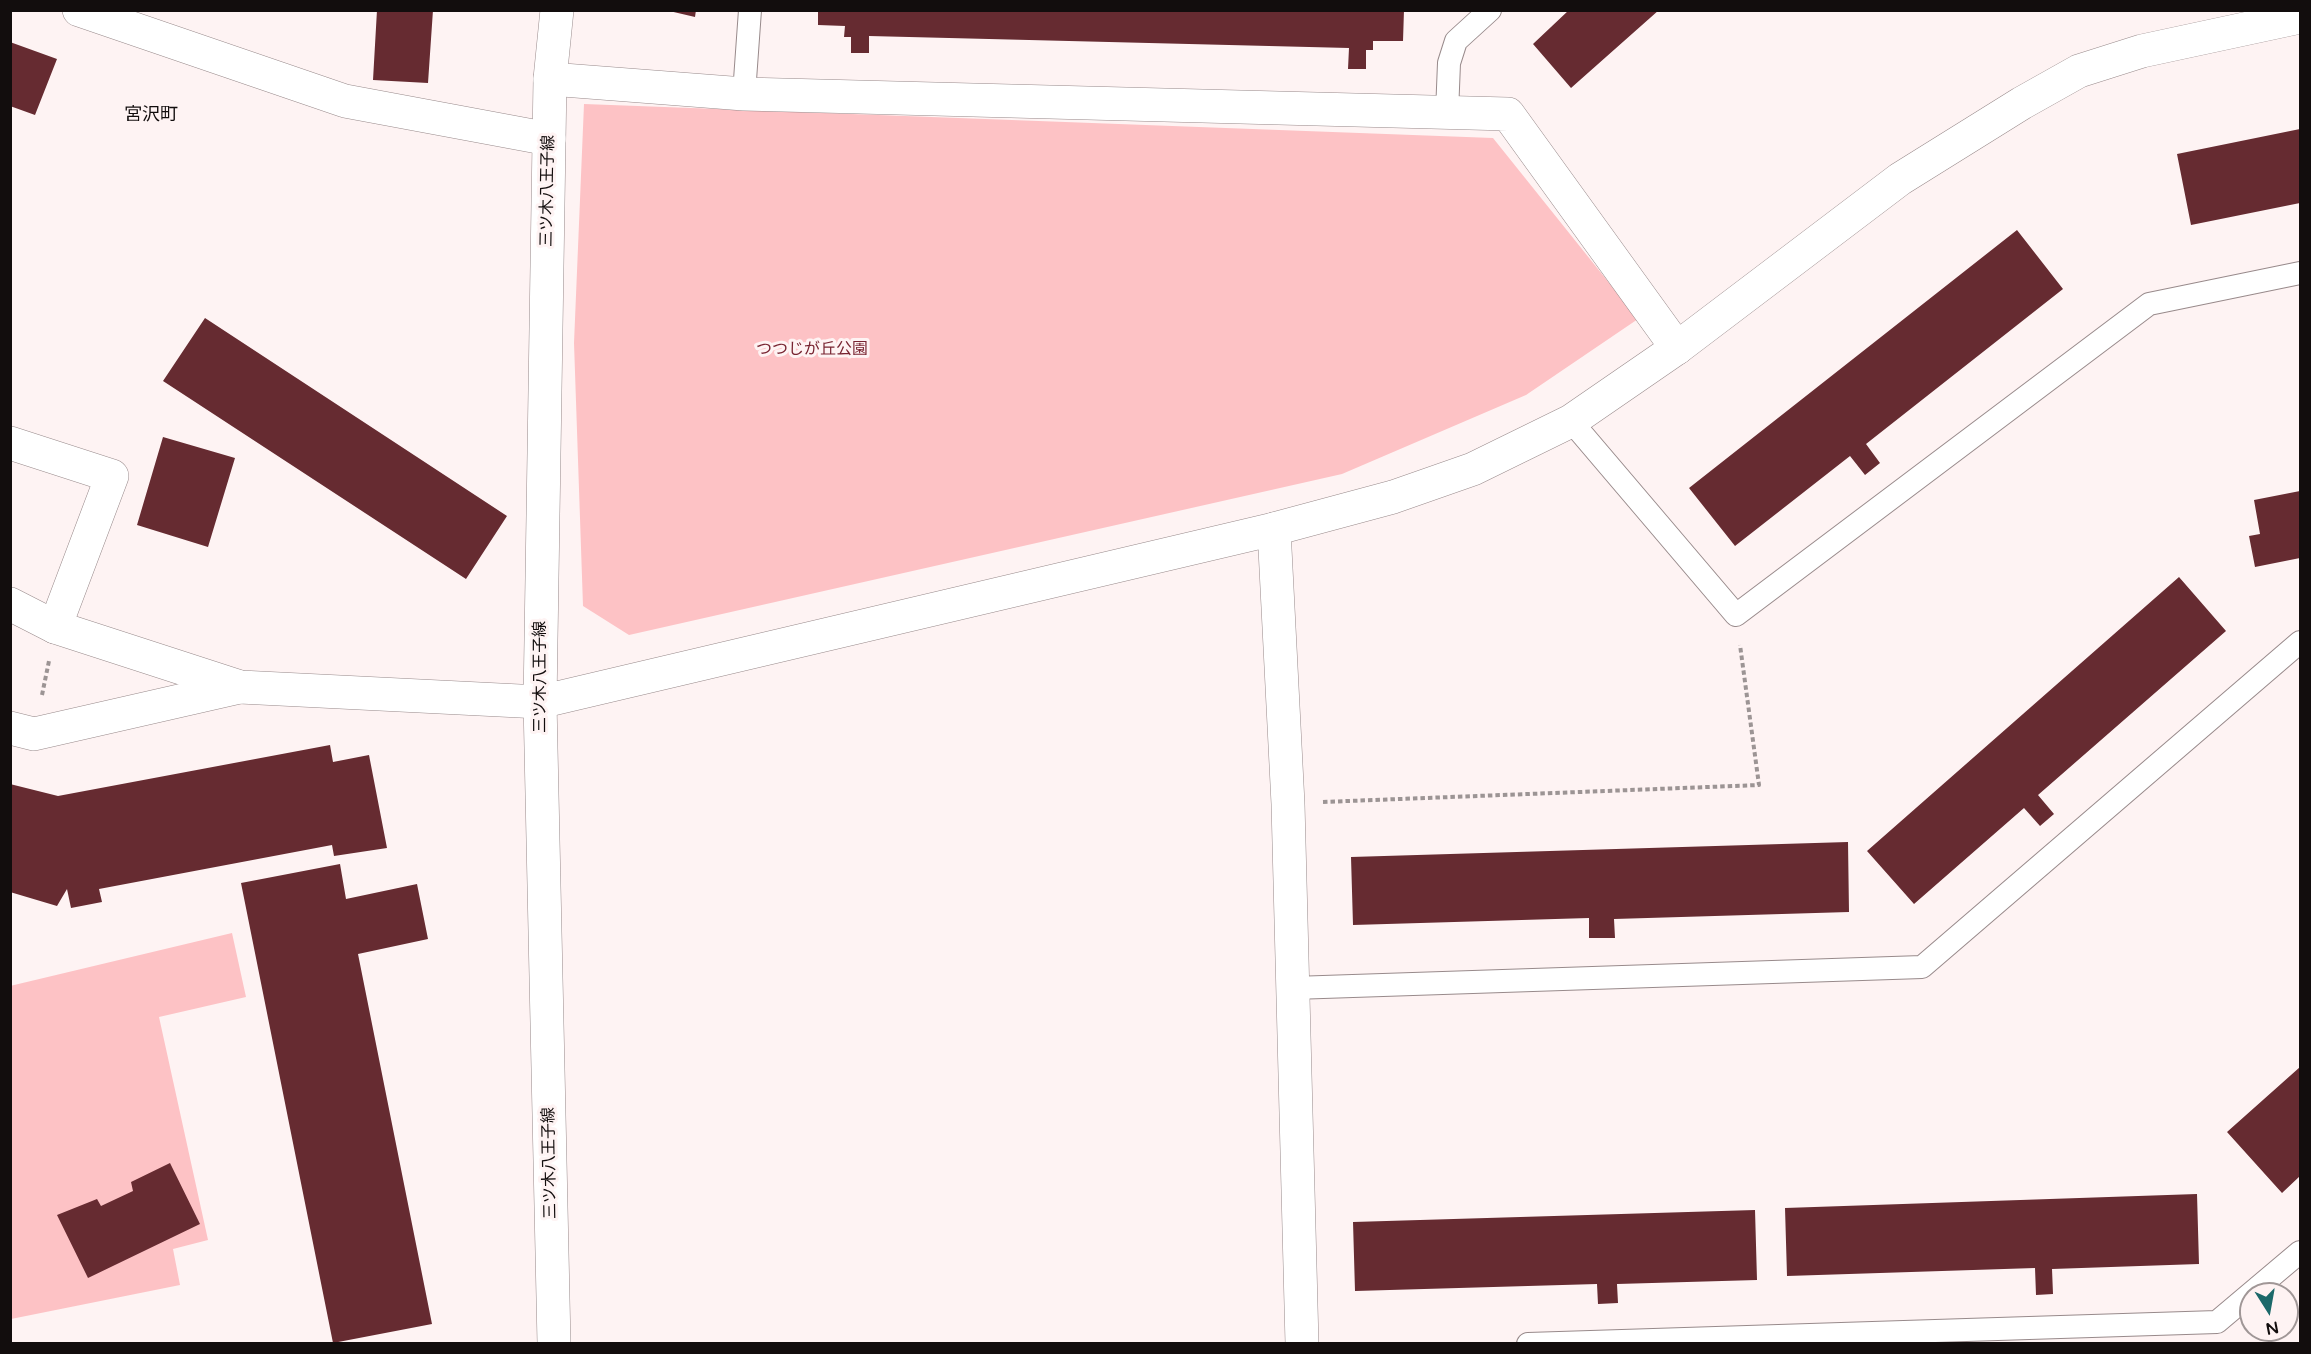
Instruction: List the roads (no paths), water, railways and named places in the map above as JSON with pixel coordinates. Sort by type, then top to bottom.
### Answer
[{"type":"street","points":[[79,10],[345,100],[549,139]]},
{"type":"street","name":"三ツ木八王子線","points":[[554,1344],[540,702],[550,79],[557,10]]},
{"type":"street","points":[[22,731],[240,687],[540,702],[1274,529],[1393,497],[1473,469],[1571,421],[1677,348],[1900,179],[2022,103],[2079,71],[2142,51],[2301,16]]},
{"type":"street","points":[[550,79],[744,94],[1509,114],[1677,348]]},
{"type":"street","points":[[10,443],[112,476],[55,627]]},
{"type":"street","points":[[1274,529],[1288,804],[1302,1344]]},
{"type":"street","points":[[10,604],[55,627],[240,687]]},
{"type":"lane","points":[[744,94],[750,10]]},
{"type":"lane","points":[[1447,112],[1449,63],[1456,41],[1490,10]]},
{"type":"lane","points":[[1571,421],[1736,615],[2149,304],[2301,273]]},
{"type":"lane","points":[[1293,988],[1922,967],[2301,642]]},
{"type":"lane","points":[[1528,1344],[2217,1322],[2301,1251]]},
{"type":"district","name":"宮沢町","points":[[151,115]]},
{"type":"park label","name":"つつじが丘公園","points":[[812,350]]}]
